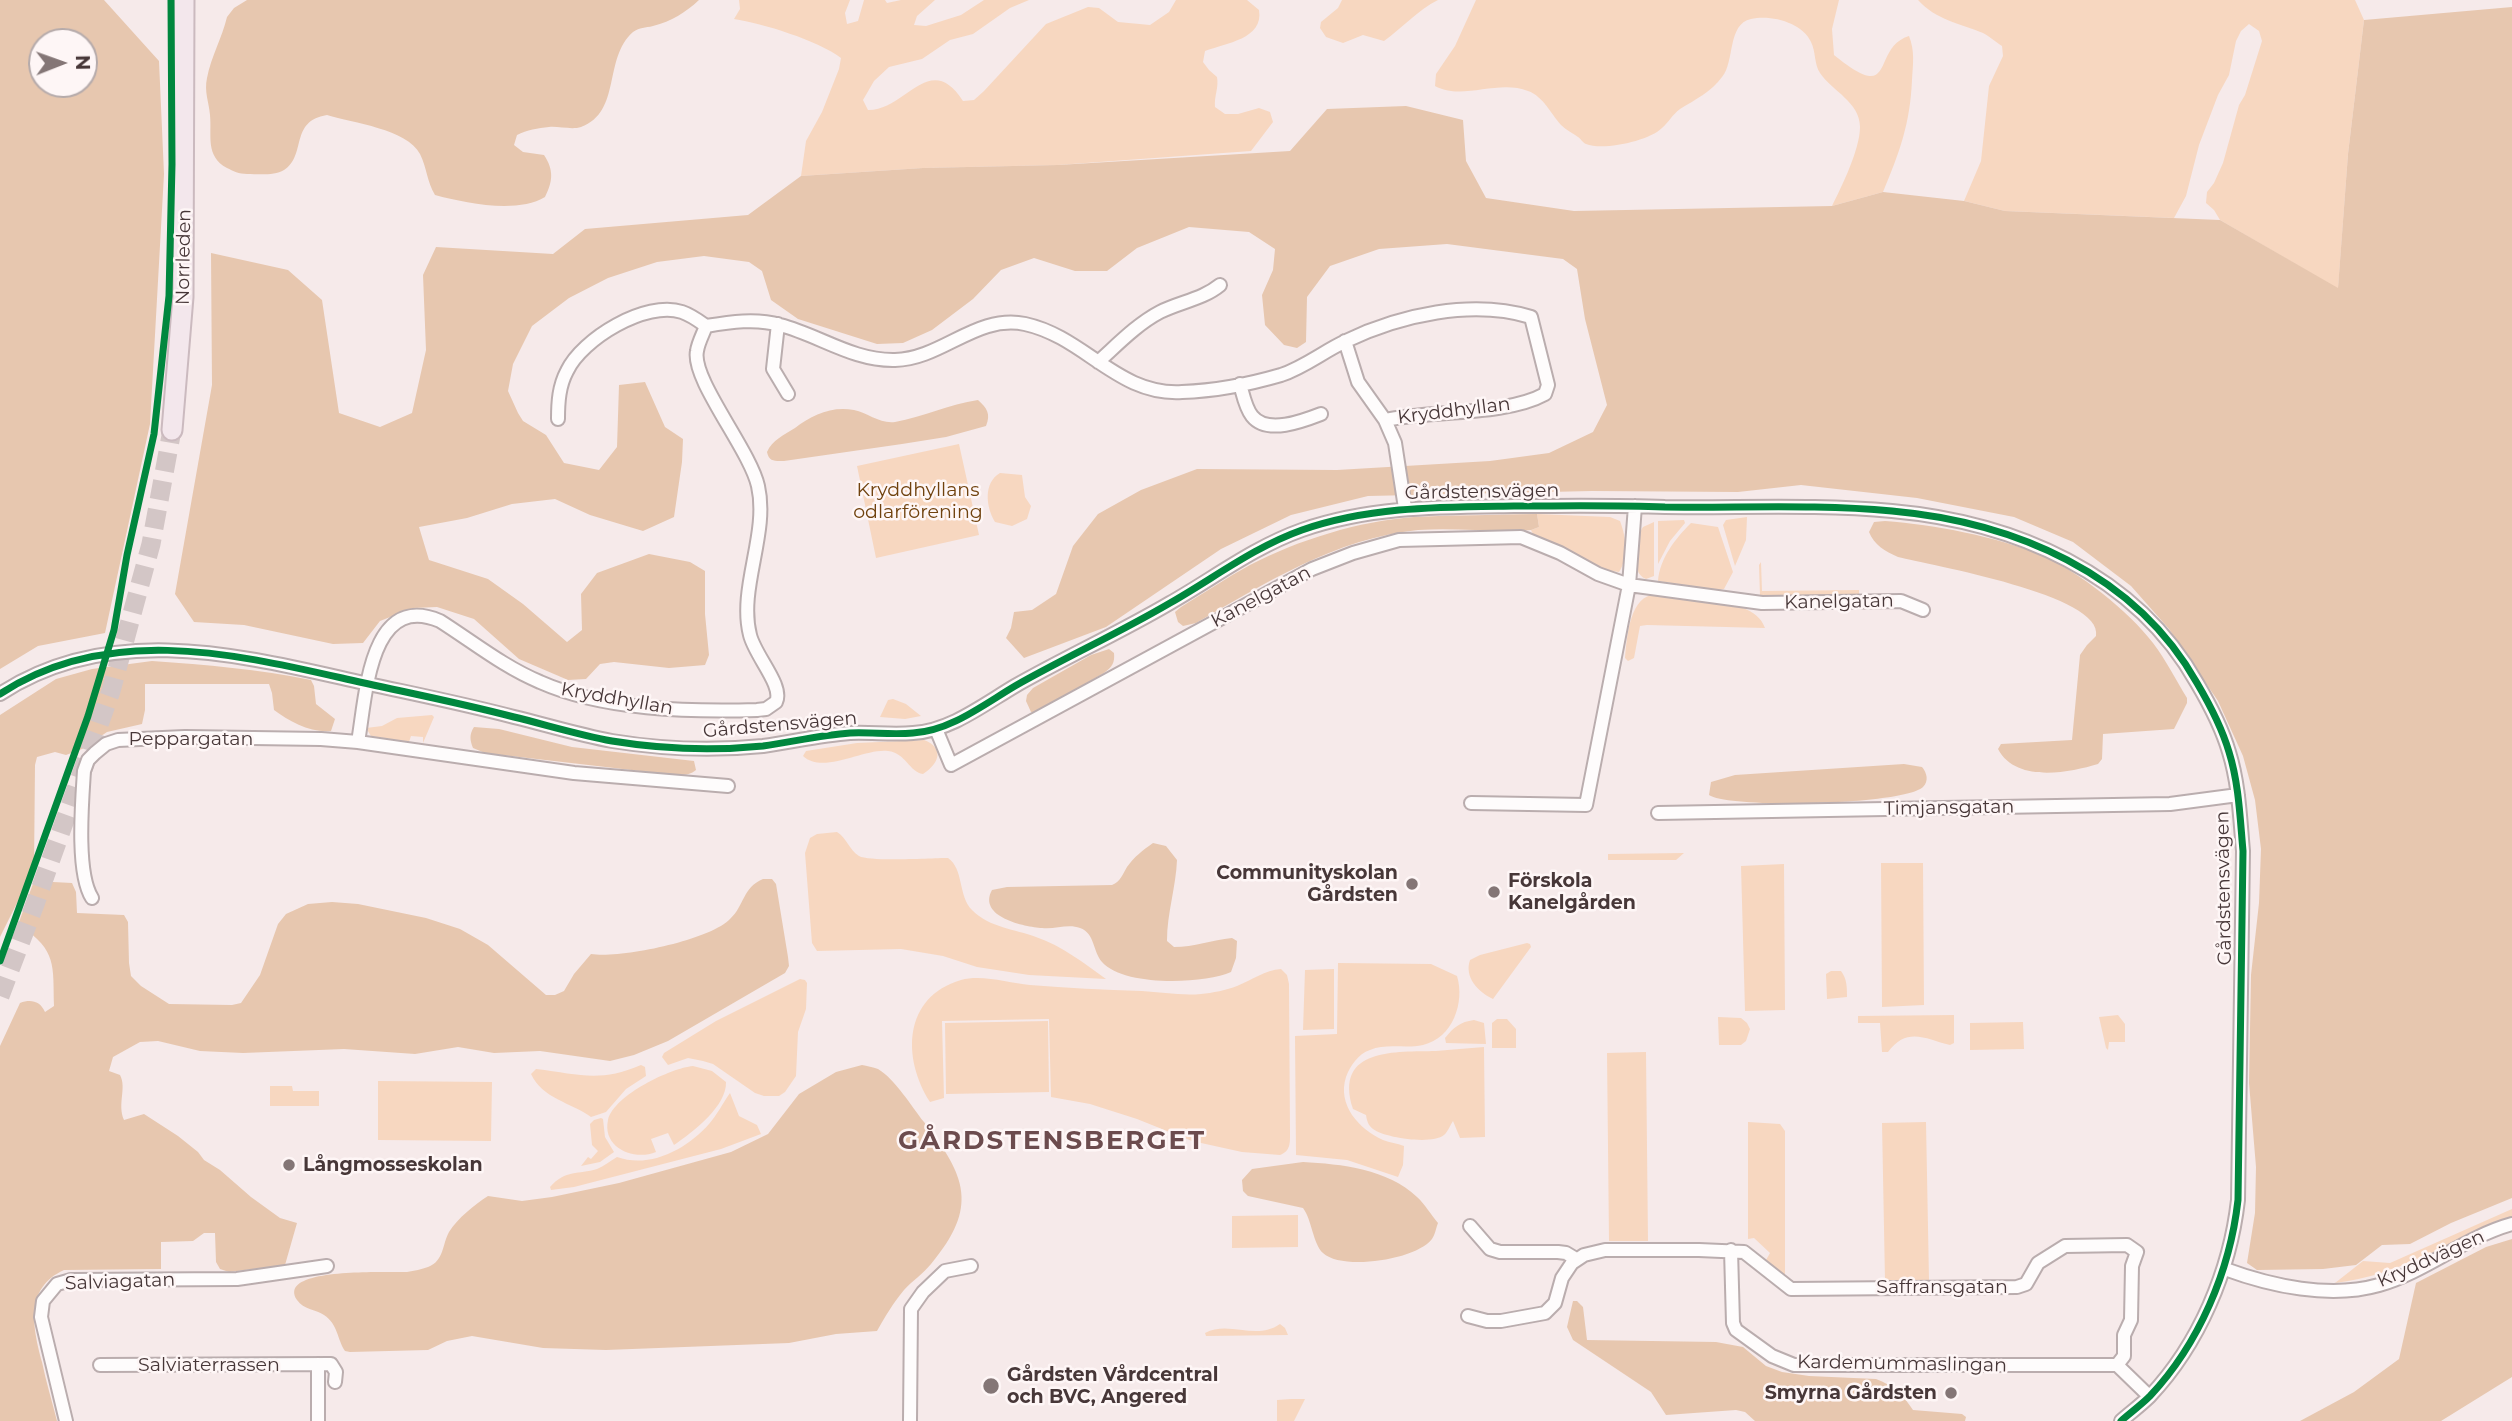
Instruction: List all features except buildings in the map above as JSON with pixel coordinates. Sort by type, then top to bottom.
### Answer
[{"type":"highway","name":"Norrleden","points":[[172,430],[183,297],[184,0]]},
{"type":"street","points":[[1098,362],[1156,314],[1209,294],[1220,285]]},
{"type":"street","points":[[558,419],[558,395],[567,370],[582,348],[620,323],[660,310],[681,312],[706,326]]},
{"type":"street","name":"Kryddhyllan","points":[[368,684],[378,642],[384,633],[394,622],[419,615],[440,621],[521,673],[563,691],[607,701],[674,710],[757,710],[766,709],[776,702],[778,688],[755,651],[747,615],[761,504],[758,485],[736,436],[700,376],[696,352],[706,326],[739,321],[778,324],[849,353],[881,360],[908,360],[983,326],[1023,324],[1051,332],[1072,343],[1118,377],[1141,387],[1166,393],[1240,384],[1281,374],[1378,326],[1448,311],[1472,310],[1531,317],[1535,324],[1548,385],[1545,394],[1514,404],[1385,420]]},
{"type":"street","points":[[778,324],[773,369],[788,394]]},
{"type":"street","name":"Kryddhyllan","points":[[1345,341],[1358,382],[1385,420],[1395,443],[1405,508]]},
{"type":"street","points":[[1240,384],[1247,406],[1257,421],[1279,425],[1321,414]]},
{"type":"street","points":[[1471,803],[1586,806],[1629,585],[1635,506]]},
{"type":"street","name":"Gårdstensvägen","points":[[0,694],[62,664],[93,657],[145,649],[219,653],[508,715],[613,741],[715,749],[761,746],[849,733],[912,734],[936,729],[967,715],[1016,685],[1147,617],[1255,551],[1310,527],[1350,516],[1405,508],[1799,507],[1891,511],[1945,519],[2008,535],[2061,555],[2121,592],[2141,611],[2189,669],[2215,716],[2229,752],[2238,795],[2243,852],[2238,1200],[2235,1229],[2224,1269],[2202,1320],[2175,1365],[2149,1396],[2121,1421]]},
{"type":"street","name":"Kanelgatan","points":[[936,729],[951,765],[1312,569],[1353,553],[1399,540],[1521,537],[1560,553],[1598,574],[1629,585],[1762,603],[1901,601],[1923,610]]},
{"type":"street","points":[[358,742],[368,684]]},
{"type":"street","name":"Peppargatan","points":[[92,898],[85,888],[83,871],[84,771],[88,760],[106,744],[137,738],[321,739],[358,742],[574,773],[728,786]]},
{"type":"street","name":"Timjansgatan","points":[[1658,813],[2170,804],[2238,795]]},
{"type":"street","name":"Kryddvägen","points":[[2224,1269],[2266,1281],[2301,1287],[2350,1290],[2380,1284],[2512,1224]]},
{"type":"street","name":"Saffransgatan","points":[[1470,1226],[1490,1248],[1500,1252],[1558,1252],[1576,1259],[1605,1250],[1744,1252],[1791,1289],[2017,1287],[2026,1284],[2038,1263],[2065,1246],[2127,1245],[2137,1252],[2132,1266],[2131,1320],[2124,1335],[2124,1356],[2117,1365]]},
{"type":"street","name":"Kardemummaslingan","points":[[1731,1250],[1733,1323],[1736,1330],[1772,1356],[1794,1365],[2117,1365]]},
{"type":"street","points":[[1468,1316],[1501,1321],[1545,1313],[1555,1303],[1566,1270],[1576,1259]]},
{"type":"street","name":"Salviagatan","points":[[66,1421],[41,1317],[43,1301],[57,1284],[71,1280],[97,1279],[237,1279],[327,1266]]},
{"type":"street","points":[[910,1421],[911,1309],[923,1292],[945,1271],[971,1266]]},
{"type":"street","points":[[318,1421],[318,1364],[331,1364],[336,1372],[335,1382]]},
{"type":"street","name":"Salviaterrassen","points":[[100,1365],[318,1364]]},
{"type":"street","points":[[2117,1365],[2149,1396]]},
{"type":"green space","points":[[739,0],[850,0],[845,13],[847,24],[858,21],[864,0],[885,0],[887,3],[901,0],[935,0],[917,16],[914,25],[926,26],[961,15],[984,0],[1029,0],[1010,8],[973,34],[950,40],[922,59],[889,67],[874,81],[863,100],[868,110],[894,102],[928,81],[939,81],[951,86],[963,101],[974,100],[1046,24],[1088,7],[1099,8],[1118,22],[1150,25],[1169,12],[1176,0],[1247,0],[1259,10],[1256,28],[1242,38],[1205,51],[1203,62],[1217,77],[1215,107],[1225,114],[1238,114],[1259,108],[1270,112],[1273,122],[1251,151],[1058,165],[923,168],[801,176],[806,141],[822,112],[841,58],[819,45],[790,34],[734,19],[740,9]]},
{"type":"green space","points":[[1342,0],[1438,0],[1384,41],[1363,35],[1343,43],[1326,37],[1320,28],[1321,22],[1338,8]]},
{"type":"green space","points":[[1476,0],[1839,0],[1832,29],[1834,55],[1854,70],[1867,76],[1876,75],[1897,42],[1909,36],[1912,47],[1911,96],[1906,124],[1883,192],[1832,206],[1857,146],[1859,118],[1851,104],[1820,73],[1811,42],[1807,35],[1794,25],[1768,18],[1743,22],[1735,36],[1726,70],[1708,91],[1680,109],[1656,133],[1637,141],[1594,146],[1585,143],[1563,127],[1542,101],[1528,91],[1505,87],[1457,91],[1435,86],[1436,74],[1455,46]]},
{"type":"green space","points":[[1918,0],[2355,0],[2364,20],[2348,154],[2338,289],[2220,220],[2206,203],[2207,192],[2223,163],[2239,105],[2245,95],[2262,41],[2259,31],[2249,24],[2241,31],[2236,41],[2229,75],[2218,95],[2199,145],[2186,196],[2174,218],[2005,211],[1964,201],[1981,161],[1989,86],[2003,56],[2002,46],[1983,33],[1940,17]]},
{"type":"green space","name":"Kryddhyllans odlarförening","points":[[959,444],[979,535],[876,558],[857,466]]},
{"type":"green space","points":[[1000,473],[1022,475],[1025,497],[1031,506],[1027,519],[1012,526],[995,522],[988,503],[991,483]]},
{"type":"green space","points":[[1537,514],[1610,517],[1620,521],[1626,547],[1619,572],[1606,570],[1533,534],[1531,530],[1539,527]]},
{"type":"green space","points":[[1747,517],[1746,540],[1735,566],[1723,525],[1726,520]]},
{"type":"green space","points":[[1684,520],[1685,523],[1670,541],[1658,564],[1658,521]]},
{"type":"green space","points":[[1654,522],[1654,576],[1646,579],[1637,570],[1636,547],[1643,527]]},
{"type":"green space","points":[[1691,523],[1718,527],[1733,572],[1724,589],[1658,581],[1669,549]]},
{"type":"green space","points":[[1761,562],[1762,591],[1859,590],[1859,595],[1760,596]]},
{"type":"green space","points":[[1651,595],[1743,608],[1756,615],[1765,628],[1640,626],[1634,658],[1628,661],[1625,658],[1630,621],[1638,605]]},
{"type":"green space","points":[[888,700],[906,704],[921,716],[905,719],[880,717]]},
{"type":"green space","points":[[434,717],[423,743],[423,737],[411,736],[409,742],[371,736],[366,728],[382,726],[397,718]]},
{"type":"green space","points":[[924,740],[935,747],[937,756],[933,766],[923,774],[914,770],[899,755],[888,751],[821,763],[803,756],[806,751],[857,743]]},
{"type":"green space","points":[[837,832],[859,856],[865,858],[948,858],[957,869],[968,904],[979,916],[1055,945],[1106,979],[1029,975],[977,967],[943,956],[901,949],[817,951],[812,943],[805,853],[810,838],[817,834]]},
{"type":"green space","points":[[1684,853],[1676,860],[1608,860],[1608,854]]},
{"type":"green space","points":[[1881,863],[1923,863],[1924,1005],[1882,1007]]},
{"type":"green space","points":[[1784,864],[1785,1010],[1745,1011],[1741,866]]},
{"type":"green space","points":[[1527,943],[1531,947],[1493,999],[1478,988],[1469,972],[1470,960]]},
{"type":"green space","points":[[1338,963],[1431,964],[1457,976],[1458,1007],[1449,1027],[1442,1035],[1423,1045],[1383,1047],[1366,1052],[1355,1061],[1346,1077],[1344,1087],[1347,1106],[1358,1123],[1383,1140],[1404,1146],[1403,1165],[1398,1177],[1347,1160],[1296,1155],[1295,1036],[1337,1034]]},
{"type":"green space","points":[[1281,969],[1287,975],[1289,984],[1290,1143],[1288,1149],[1280,1155],[1242,1152],[1192,1141],[1090,1104],[1051,1097],[1049,1019],[942,1021],[944,1098],[930,1102],[915,1067],[913,1031],[918,1014],[928,1000],[942,988],[961,980],[987,978],[1044,986],[1194,994],[1229,989],[1264,973]]},
{"type":"green space","points":[[1334,969],[1334,1029],[1303,1030],[1305,970]]},
{"type":"green space","points":[[1841,971],[1843,974],[1847,997],[1827,999],[1826,974]]},
{"type":"green space","points":[[800,979],[807,983],[806,1009],[798,1032],[796,1076],[779,1096],[755,1093],[713,1064],[688,1058],[668,1065],[662,1057],[664,1053],[716,1021]]},
{"type":"green space","points":[[1954,1015],[1954,1043],[1950,1045],[1917,1036],[1902,1039],[1888,1052],[1882,1052],[1880,1023],[1858,1023],[1858,1016]]},
{"type":"green space","points":[[2118,1015],[2125,1024],[2125,1042],[2109,1042],[2108,1050],[2099,1017]]},
{"type":"green space","points":[[1718,1017],[1741,1018],[1747,1023],[1750,1029],[1746,1041],[1741,1045],[1719,1045]]},
{"type":"green space","points":[[1497,1019],[1507,1019],[1516,1029],[1516,1048],[1492,1048],[1492,1023]]},
{"type":"green space","points":[[1474,1020],[1484,1023],[1486,1044],[1446,1043],[1445,1038],[1454,1028]]},
{"type":"green space","points":[[1048,1021],[1049,1092],[946,1094],[945,1023]]},
{"type":"green space","points":[[2023,1022],[2024,1049],[1970,1050],[1970,1023]]},
{"type":"green space","points":[[1484,1047],[1485,1137],[1460,1138],[1453,1121],[1445,1134],[1438,1138],[1419,1140],[1398,1137],[1373,1129],[1366,1115],[1353,1109],[1349,1089],[1352,1074],[1360,1064],[1372,1057],[1387,1053]]},
{"type":"green space","points":[[1646,1052],[1648,1241],[1609,1241],[1607,1053]]},
{"type":"green space","points":[[641,1065],[645,1067],[646,1076],[626,1089],[606,1112],[591,1117],[550,1095],[531,1074],[536,1069],[589,1076],[613,1074]]},
{"type":"green space","points":[[693,1066],[712,1071],[726,1082],[721,1100],[708,1118],[674,1145],[668,1133],[651,1139],[656,1152],[638,1155],[615,1145],[607,1130],[608,1120],[621,1101],[658,1077]]},
{"type":"green space","points":[[378,1081],[492,1082],[491,1141],[378,1140]]},
{"type":"green space","points":[[270,1086],[292,1086],[293,1091],[319,1091],[319,1106],[270,1106]]},
{"type":"green space","points":[[730,1093],[739,1116],[757,1125],[761,1134],[721,1149],[574,1187],[551,1190],[550,1187],[561,1177],[597,1169],[617,1157],[642,1160],[679,1149],[709,1124]]},
{"type":"green space","points":[[601,1118],[605,1137],[614,1152],[600,1162],[581,1166],[588,1157],[591,1159],[598,1151],[592,1145],[590,1124]]},
{"type":"green space","points":[[1748,1122],[1780,1124],[1785,1131],[1785,1278],[1766,1260],[1770,1253],[1754,1238],[1748,1239]]},
{"type":"green space","points":[[1926,1122],[1929,1280],[1885,1281],[1882,1123]]},
{"type":"green space","points":[[2512,1209],[2512,1217],[2425,1256],[2381,1273],[2335,1283],[2363,1261],[2390,1263]]},
{"type":"green space","points":[[1298,1215],[1298,1247],[1232,1248],[1232,1216]]},
{"type":"green space","points":[[1280,1324],[1288,1335],[1206,1336],[1205,1333],[1223,1328],[1262,1331]]},
{"type":"green space","points":[[1305,1399],[1294,1421],[1277,1421],[1277,1400]]},
{"type":"shaded area","points":[[0,0],[104,0],[159,61],[164,174],[150,424],[105,633],[38,646],[0,669]]},
{"type":"shaded area","points":[[247,0],[699,0],[672,19],[633,32],[618,56],[608,97],[594,120],[577,128],[545,127],[517,135],[514,145],[523,152],[544,155],[550,166],[551,181],[545,197],[520,205],[506,206],[476,204],[435,195],[420,154],[404,138],[327,115],[307,124],[291,164],[280,172],[241,173],[220,163],[215,158],[211,145],[207,78],[227,17],[234,8]]},
{"type":"shaded area","points":[[2512,7],[2512,1198],[2451,1223],[2410,1244],[2382,1245],[2356,1265],[2323,1269],[2257,1270],[2247,1263],[2255,1213],[2256,1167],[2249,1083],[2251,975],[2259,903],[2261,849],[2255,800],[2243,756],[2218,701],[2169,629],[2131,586],[2073,542],[2014,517],[1917,498],[1801,485],[1738,492],[1592,491],[1368,496],[1291,515],[1221,549],[1106,627],[1024,658],[1006,638],[1014,612],[1032,610],[1056,594],[1073,546],[1098,514],[1141,490],[1197,469],[1337,470],[1490,461],[1549,453],[1593,432],[1607,405],[1585,319],[1577,269],[1563,259],[1447,244],[1379,249],[1330,266],[1307,297],[1306,342],[1297,348],[1284,345],[1265,325],[1262,295],[1273,270],[1275,249],[1249,232],[1189,227],[1137,248],[1107,271],[1075,271],[1034,258],[1001,270],[973,299],[932,330],[903,343],[877,344],[798,319],[771,300],[762,271],[749,262],[704,256],[657,262],[608,278],[569,298],[532,326],[513,364],[508,391],[523,421],[546,435],[564,463],[599,470],[617,447],[619,385],[645,382],[665,427],[683,439],[674,517],[643,531],[590,515],[555,499],[512,504],[467,518],[419,527],[429,560],[488,579],[523,604],[567,642],[582,630],[581,594],[597,573],[649,554],[690,562],[705,571],[709,655],[705,665],[669,668],[614,662],[600,664],[586,679],[568,680],[519,659],[474,619],[437,607],[413,608],[380,621],[363,643],[333,644],[244,625],[194,622],[175,594],[212,385],[211,253],[288,270],[322,300],[339,413],[380,427],[412,413],[426,350],[423,275],[436,247],[553,254],[585,229],[748,215],[801,176],[923,168],[1058,165],[1290,151],[1327,109],[1406,106],[1463,120],[1466,161],[1486,198],[1574,211],[1832,206],[1883,192],[1964,201],[2005,211],[2220,220],[2338,288],[2348,154],[2364,20]]},
{"type":"shaded area","points":[[978,400],[987,412],[986,426],[946,437],[784,461],[771,459],[767,452],[772,444],[808,419],[830,411],[854,410],[884,421],[895,422]]},
{"type":"shaded area","points":[[1537,514],[1539,527],[1531,530],[1418,530],[1359,542],[1302,564],[1196,623],[1183,626],[1178,622],[1175,612],[1250,565],[1308,540],[1351,527],[1414,517]]},
{"type":"shaded area","points":[[1874,522],[1924,525],[2004,542],[2056,562],[2087,582],[2143,630],[2171,670],[2187,698],[2174,729],[2103,734],[2102,759],[2098,764],[2072,770],[2044,773],[2030,771],[2006,760],[1998,749],[2001,744],[2072,740],[2080,655],[2096,636],[2091,621],[2073,607],[2012,584],[1893,555],[1877,544],[1869,532]]},
{"type":"shaded area","points":[[1109,649],[1114,653],[1114,660],[1107,671],[1036,712],[1031,712],[1026,701],[1033,688],[1091,655]]},
{"type":"shaded area","points":[[152,661],[252,670],[311,680],[316,704],[335,719],[331,731],[301,726],[274,710],[269,684],[145,684],[142,724],[107,732],[82,749],[66,755],[55,752],[37,757],[34,869],[0,937],[0,715],[56,679],[92,669]]},
{"type":"shaded area","points":[[474,727],[499,729],[572,747],[694,761],[696,770],[686,775],[674,775],[485,753],[473,748],[470,738]]},
{"type":"shaded area","points":[[1904,764],[1922,767],[1927,777],[1925,785],[1909,793],[1884,798],[1781,803],[1749,802],[1709,795],[1711,782],[1735,775]]},
{"type":"shaded area","points":[[1153,843],[1166,846],[1177,860],[1167,941],[1174,947],[1181,947],[1232,938],[1237,941],[1236,958],[1231,972],[1184,981],[1128,976],[1102,962],[1085,930],[1071,926],[1047,928],[1015,923],[997,914],[991,907],[989,899],[992,890],[1007,887],[1112,885],[1136,857]]},
{"type":"shaded area","points":[[763,879],[772,879],[776,884],[789,966],[785,973],[668,1041],[634,1055],[610,1061],[540,1051],[494,1053],[458,1047],[415,1054],[344,1049],[243,1053],[200,1051],[158,1041],[140,1042],[113,1057],[109,1071],[120,1075],[122,1080],[121,1108],[124,1120],[144,1114],[178,1136],[204,1160],[280,1218],[297,1223],[285,1265],[229,1272],[220,1269],[216,1262],[215,1233],[204,1233],[193,1241],[161,1242],[161,1269],[64,1270],[42,1287],[37,1298],[34,1323],[57,1421],[0,1421],[0,1046],[20,1003],[35,1002],[41,1005],[45,1012],[54,1006],[51,960],[41,943],[19,922],[34,881],[72,883],[76,892],[77,913],[124,915],[128,922],[131,976],[141,986],[169,1004],[232,1005],[241,1003],[260,975],[278,924],[286,914],[308,904],[358,904],[426,918],[460,929],[488,945],[546,995],[555,995],[564,991],[591,954],[642,951],[685,941],[719,927],[735,914],[751,887]]},
{"type":"shaded area","points":[[862,1065],[878,1069],[903,1094],[950,1159],[961,1192],[961,1208],[946,1244],[928,1268],[900,1295],[877,1331],[836,1334],[789,1343],[606,1350],[543,1348],[472,1336],[447,1341],[428,1350],[350,1352],[345,1351],[329,1319],[297,1300],[295,1289],[303,1281],[318,1276],[360,1272],[407,1272],[433,1264],[440,1257],[453,1227],[488,1196],[522,1201],[552,1197],[619,1183],[731,1152],[768,1134],[799,1094],[836,1072]]},
{"type":"shaded area","points":[[1303,1162],[1363,1170],[1392,1180],[1420,1200],[1438,1223],[1433,1237],[1411,1253],[1379,1261],[1346,1261],[1323,1253],[1303,1208],[1248,1196],[1243,1191],[1242,1180],[1252,1169]]},
{"type":"shaded area","points":[[2512,1239],[2512,1377],[2441,1421],[2300,1421],[2354,1392],[2399,1359],[2416,1283],[2486,1247]]},
{"type":"shaded area","points":[[1573,1301],[1583,1307],[1587,1340],[1716,1342],[1743,1347],[1766,1366],[1782,1372],[1876,1379],[1898,1391],[1913,1410],[1962,1414],[1966,1417],[1965,1421],[1755,1421],[1745,1412],[1736,1410],[1666,1415],[1651,1392],[1573,1340],[1567,1327]]},
{"type":"tunnel","points":[[0,996],[111,691],[151,544],[172,430]]},
{"type":"cycle path","points":[[0,961],[88,716],[114,630],[127,555],[154,434],[169,296],[172,164],[171,0]]},
{"type":"cycle path","points":[[0,694],[40,672],[82,659],[124,652],[168,650],[211,653],[299,668],[612,741],[649,746],[744,748],[839,734],[905,734],[940,727],[966,716],[1034,675],[1151,614],[1267,545],[1302,530],[1354,516],[1407,509],[1460,507],[1836,508],[1938,517],[2026,541],[2067,560],[2105,583],[2140,611],[2171,644],[2197,683],[2219,725],[2232,764],[2239,801],[2243,851],[2238,1200],[2234,1227],[2220,1280],[2197,1330],[2168,1376],[2121,1421]]},
{"type":"place","name":"Communityskolan Gårdsten","points":[[1412,884]]},
{"type":"place","name":"Förskola Kanelgården","points":[[1494,892]]},
{"type":"place","name":"Långmosseskolan","points":[[289,1165]]},
{"type":"place","name":"Gårdsten Vårdcentral och BVC, Angered","points":[[991,1386]]},
{"type":"place","name":"Smyrna Gårdsten","points":[[1951,1393]]},
{"type":"district","name":"GÅRDSTENSBERGET","points":[[1052,1141]]}]
